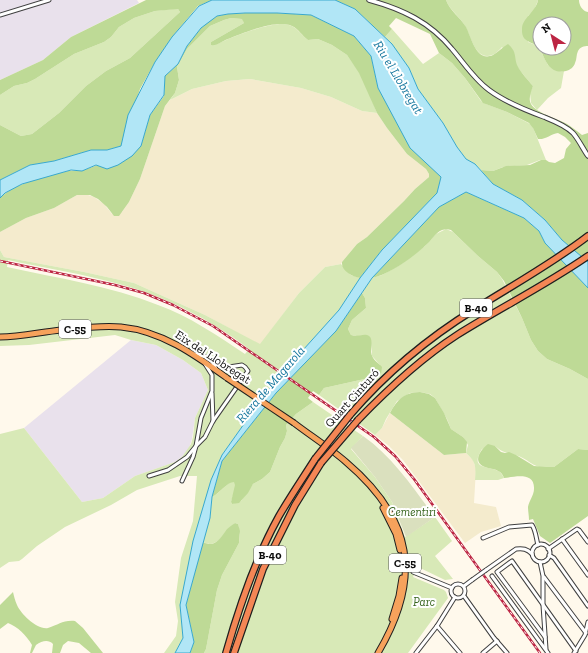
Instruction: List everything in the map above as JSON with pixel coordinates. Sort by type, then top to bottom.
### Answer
[{"type":"highway","name":"Quart Cinturó","points":[[226,653],[234,625],[260,556],[279,516],[315,459],[350,415],[372,391],[408,357],[474,310],[588,236]]},
{"type":"highway","name":"Quart Cinturó","points":[[234,653],[263,569],[295,505],[321,463],[358,420],[380,397],[429,355],[456,336],[559,275],[588,256]]},
{"type":"highway","name":"Eix del Llobregat","points":[[0,337],[90,327],[120,327],[140,330],[159,336],[190,352],[345,461],[381,498],[392,516],[402,540],[405,557],[406,572],[398,614],[388,637],[378,653]]},
{"type":"highway","name":"Eix del Llobregat","points":[[364,479],[380,502],[392,525],[400,549],[402,565],[402,580],[396,609],[387,632],[374,653]]},
{"type":"street","points":[[0,15],[49,0]]},
{"type":"street","points":[[370,0],[400,10],[425,24],[441,36],[474,77],[488,90],[507,101],[555,121],[566,128],[573,133],[588,156]]},
{"type":"street","points":[[149,476],[168,470],[187,457],[210,429],[213,421],[248,371],[242,365],[229,367],[210,358],[190,352]]},
{"type":"street","points":[[210,358],[218,371],[212,375]]},
{"type":"street","points":[[204,362],[212,375],[213,421]]},
{"type":"street","points":[[182,481],[193,456],[201,418],[212,391]]},
{"type":"street","points":[[483,538],[509,526],[532,525],[535,529],[538,545]]},
{"type":"street","points":[[548,549],[577,529],[588,542]]},
{"type":"street","points":[[562,539],[588,575]]},
{"type":"street","points":[[464,586],[516,549],[521,548],[528,550],[535,560],[540,562],[546,560],[549,555],[548,549],[544,545],[538,545],[533,550],[532,554]]},
{"type":"street","points":[[549,555],[554,558],[588,606]]},
{"type":"street","points":[[545,636],[497,572],[512,561],[575,652],[586,633],[588,622]]},
{"type":"street","points":[[540,562],[543,576],[543,605],[546,648]]},
{"type":"street","points":[[412,566],[413,572],[452,588]]},
{"type":"street","points":[[492,576],[546,648],[548,653]]},
{"type":"street","points":[[543,576],[586,633]]},
{"type":"street","points":[[452,588],[458,584],[464,586]]},
{"type":"street","points":[[464,586],[466,591],[464,596]]},
{"type":"street","points":[[452,588],[452,594],[455,597]]},
{"type":"street","points":[[455,597],[459,598],[464,596]]},
{"type":"street","points":[[464,596],[507,653]]},
{"type":"street","points":[[416,653],[437,626],[455,597]]},
{"type":"street","points":[[437,626],[460,653]]},
{"type":"street","points":[[483,653],[497,641]]},
{"type":"shaded area","points":[[0,0],[137,0],[139,3],[71,37],[43,60],[0,80]]},
{"type":"shaded area","points":[[250,79],[301,88],[331,97],[362,111],[377,113],[407,154],[426,169],[429,174],[429,177],[367,237],[357,244],[341,264],[325,267],[299,293],[260,345],[205,315],[134,283],[4,257],[0,250],[0,232],[26,218],[54,208],[77,195],[85,194],[94,197],[104,204],[112,214],[122,212],[129,202],[140,179],[165,106],[170,100],[192,89],[226,81]]},
{"type":"shaded area","points":[[131,340],[156,345],[183,360],[201,373],[208,390],[195,418],[189,448],[182,457],[175,462],[135,476],[103,498],[82,502],[24,428]]},
{"type":"shaded area","points":[[390,413],[444,455],[466,453],[473,460],[476,469],[474,503],[496,507],[501,526],[481,532],[465,543],[403,460],[375,435],[382,428]]},
{"type":"green space","points":[[146,0],[212,0],[198,6],[172,37],[155,62],[140,89],[121,146],[107,150],[91,150],[54,161],[30,165],[0,180],[0,125],[21,136],[32,134],[59,113],[86,86],[106,71],[130,58],[180,12],[178,9],[155,11],[134,18],[119,27],[111,37],[104,42],[74,54],[35,79],[27,83],[14,86],[0,95],[0,80],[43,60],[71,37]]},
{"type":"green space","points":[[335,0],[446,0],[466,27],[472,42],[478,52],[482,55],[493,55],[508,44],[511,47],[514,52],[517,65],[533,86],[530,95],[531,104],[537,110],[567,124],[582,135],[588,133],[588,262],[562,240],[545,220],[522,200],[493,184],[481,170],[493,171],[506,166],[530,165],[541,160],[555,163],[564,158],[566,149],[571,143],[558,133],[543,139],[538,139],[529,123],[507,112],[483,103],[452,63],[439,53],[430,34],[396,18],[389,26],[392,29],[385,37],[355,9]]},
{"type":"green space","points":[[446,0],[538,0],[534,11],[528,16],[528,42],[532,44],[532,56],[543,56],[548,65],[561,72],[564,71],[561,88],[548,98],[537,110],[531,103],[530,93],[533,86],[502,47],[492,55],[482,55],[472,42],[464,24]]},
{"type":"green space","points":[[538,0],[579,0],[581,8],[588,12],[588,46],[582,47],[577,52],[573,67],[569,70],[561,72],[553,70],[545,61],[543,56],[572,56],[572,16],[532,16],[532,43],[524,38],[522,29],[524,22],[535,8]]},
{"type":"green space","points":[[178,9],[180,12],[130,58],[106,71],[86,86],[59,113],[32,134],[21,136],[0,125],[0,95],[14,86],[27,83],[35,79],[74,54],[104,42],[111,37],[119,27],[134,18],[155,11]]},
{"type":"green space","points":[[245,13],[311,15],[354,36],[371,56],[378,88],[393,114],[428,164],[441,177],[437,193],[382,250],[360,278],[345,270],[342,262],[357,244],[367,237],[429,177],[429,174],[426,169],[407,154],[387,128],[377,113],[359,73],[347,55],[332,45],[318,39],[308,40],[294,27],[286,24],[269,25],[250,30],[217,44],[211,45],[211,42],[244,23],[242,19],[231,18],[210,26],[187,49],[177,67],[179,80],[175,93],[165,106],[140,179],[129,202],[119,216],[114,216],[98,199],[90,195],[77,195],[54,208],[26,218],[0,232],[0,198],[14,188],[41,178],[68,171],[82,171],[141,146],[150,115],[164,96],[165,76],[178,64],[187,46],[201,28],[217,16]]},
{"type":"green space","points":[[231,18],[243,19],[244,23],[211,42],[217,44],[253,30],[282,24],[294,27],[308,40],[318,39],[332,45],[347,55],[359,72],[377,113],[362,111],[331,97],[301,88],[250,79],[226,81],[192,89],[170,100],[175,93],[179,80],[177,67],[187,49],[210,26]]},
{"type":"green space","points":[[392,29],[423,64],[439,53],[452,63],[465,78],[481,101],[532,125],[546,160],[540,160],[527,165],[503,167],[493,171],[481,170],[475,164],[466,159],[443,123],[418,89],[409,68],[385,37]]},
{"type":"green space","points":[[466,192],[524,218],[539,231],[545,243],[588,288],[588,379],[547,359],[538,351],[531,340],[504,281],[497,272],[451,230],[445,229],[440,231],[408,260],[386,273],[372,278],[439,207]]},
{"type":"green space","points":[[446,229],[453,232],[497,272],[502,279],[522,318],[531,340],[538,351],[547,359],[588,379],[588,450],[578,449],[554,467],[547,468],[537,466],[520,457],[502,451],[495,446],[482,449],[478,460],[479,464],[481,466],[494,469],[502,474],[504,478],[498,480],[475,480],[475,465],[466,453],[468,445],[463,437],[451,429],[435,398],[430,394],[420,392],[410,393],[397,401],[382,428],[375,435],[319,395],[324,388],[378,376],[380,365],[372,356],[371,340],[363,335],[351,335],[348,329],[352,320],[366,308],[365,298],[362,293],[372,278],[382,275],[400,265],[425,246],[436,234]]},
{"type":"green space","points":[[0,250],[4,257],[134,283],[205,315],[260,344],[299,293],[325,267],[341,264],[351,275],[360,278],[339,310],[266,393],[222,455],[211,480],[180,605],[183,638],[175,653],[164,653],[176,636],[178,621],[175,602],[181,558],[193,521],[197,476],[180,476],[137,490],[111,505],[65,527],[37,546],[19,561],[9,562],[0,568],[0,434],[24,428],[82,502],[103,498],[135,476],[175,462],[182,457],[191,444],[195,418],[208,390],[201,373],[183,360],[156,345],[115,335],[29,345],[0,346]],"holes":[[[8,260],[105,280],[153,295],[187,310],[219,328],[249,349],[245,354],[214,333],[181,315],[140,298],[83,283],[7,267]]]},
{"type":"green space","points":[[362,293],[365,298],[366,308],[352,320],[348,329],[351,335],[367,335],[371,338],[371,352],[374,359],[382,367],[381,374],[378,376],[324,388],[319,395],[313,391],[308,398],[313,402],[296,414],[286,425],[287,431],[285,438],[270,472],[253,484],[248,493],[239,503],[232,504],[231,502],[235,485],[234,482],[231,482],[212,497],[222,461],[276,393],[336,331]]},
{"type":"green space","points":[[420,392],[429,394],[435,398],[451,429],[463,437],[467,442],[466,453],[444,455],[390,413],[399,400],[405,395]]},
{"type":"green space","name":"Parc","points":[[313,402],[363,436],[351,449],[375,477],[392,502],[405,537],[435,517],[452,541],[435,556],[453,579],[445,580],[418,567],[413,577],[444,590],[448,598],[408,653],[204,653],[217,590],[222,575],[239,543],[240,534],[238,524],[235,523],[217,542],[208,544],[203,542],[210,518],[212,497],[231,482],[235,482],[235,489],[231,502],[232,504],[241,501],[253,484],[270,472],[285,438],[287,431],[286,425],[288,422],[296,414]]},
{"type":"green space","name":"Cementiri","points":[[363,436],[384,453],[393,463],[435,517],[406,537],[392,502],[375,477],[351,448]]},
{"type":"green space","points":[[488,444],[495,446],[501,452],[509,452],[516,455],[534,466],[546,467],[554,467],[578,449],[588,450],[588,516],[550,543],[540,536],[533,519],[529,520],[528,507],[534,491],[533,483],[528,477],[523,476],[504,478],[499,471],[481,465],[478,459],[480,453]]},
{"type":"green space","points":[[235,523],[238,524],[240,531],[239,543],[222,575],[217,590],[206,649],[204,653],[190,653],[194,642],[186,605],[203,542],[213,544]]},
{"type":"green space","points":[[13,592],[19,609],[34,624],[39,627],[48,628],[64,622],[75,621],[83,628],[103,653],[91,653],[79,643],[68,641],[63,645],[60,653],[52,653],[53,644],[47,641],[36,645],[32,653],[30,653],[32,645],[18,629],[8,623],[0,629],[0,605]]},
{"type":"water","name":"Riu el Llobregat","points":[[212,0],[335,0],[355,9],[392,44],[409,68],[418,89],[443,123],[466,159],[475,164],[493,184],[522,200],[545,220],[562,240],[588,262],[588,288],[545,243],[539,231],[524,218],[466,192],[439,207],[372,278],[336,331],[276,393],[222,461],[212,497],[210,518],[186,605],[194,642],[190,653],[175,653],[183,638],[180,605],[193,541],[211,480],[222,455],[266,393],[339,310],[360,278],[382,250],[437,193],[441,177],[410,148],[378,88],[371,56],[354,36],[311,15],[245,13],[217,16],[201,28],[187,46],[178,64],[165,76],[164,95],[150,115],[141,146],[132,156],[118,165],[107,169],[96,165],[82,171],[71,170],[22,184],[5,193],[0,198],[0,180],[30,165],[54,161],[91,150],[107,150],[121,146],[128,115],[155,62],[172,37],[199,6]]},
{"type":"railway","points":[[0,261],[115,285],[144,293],[173,305],[213,326],[374,437],[395,456],[414,479],[540,653]]},
{"type":"water label","name":"Riera de Magarola","points":[[270,384]]}]
